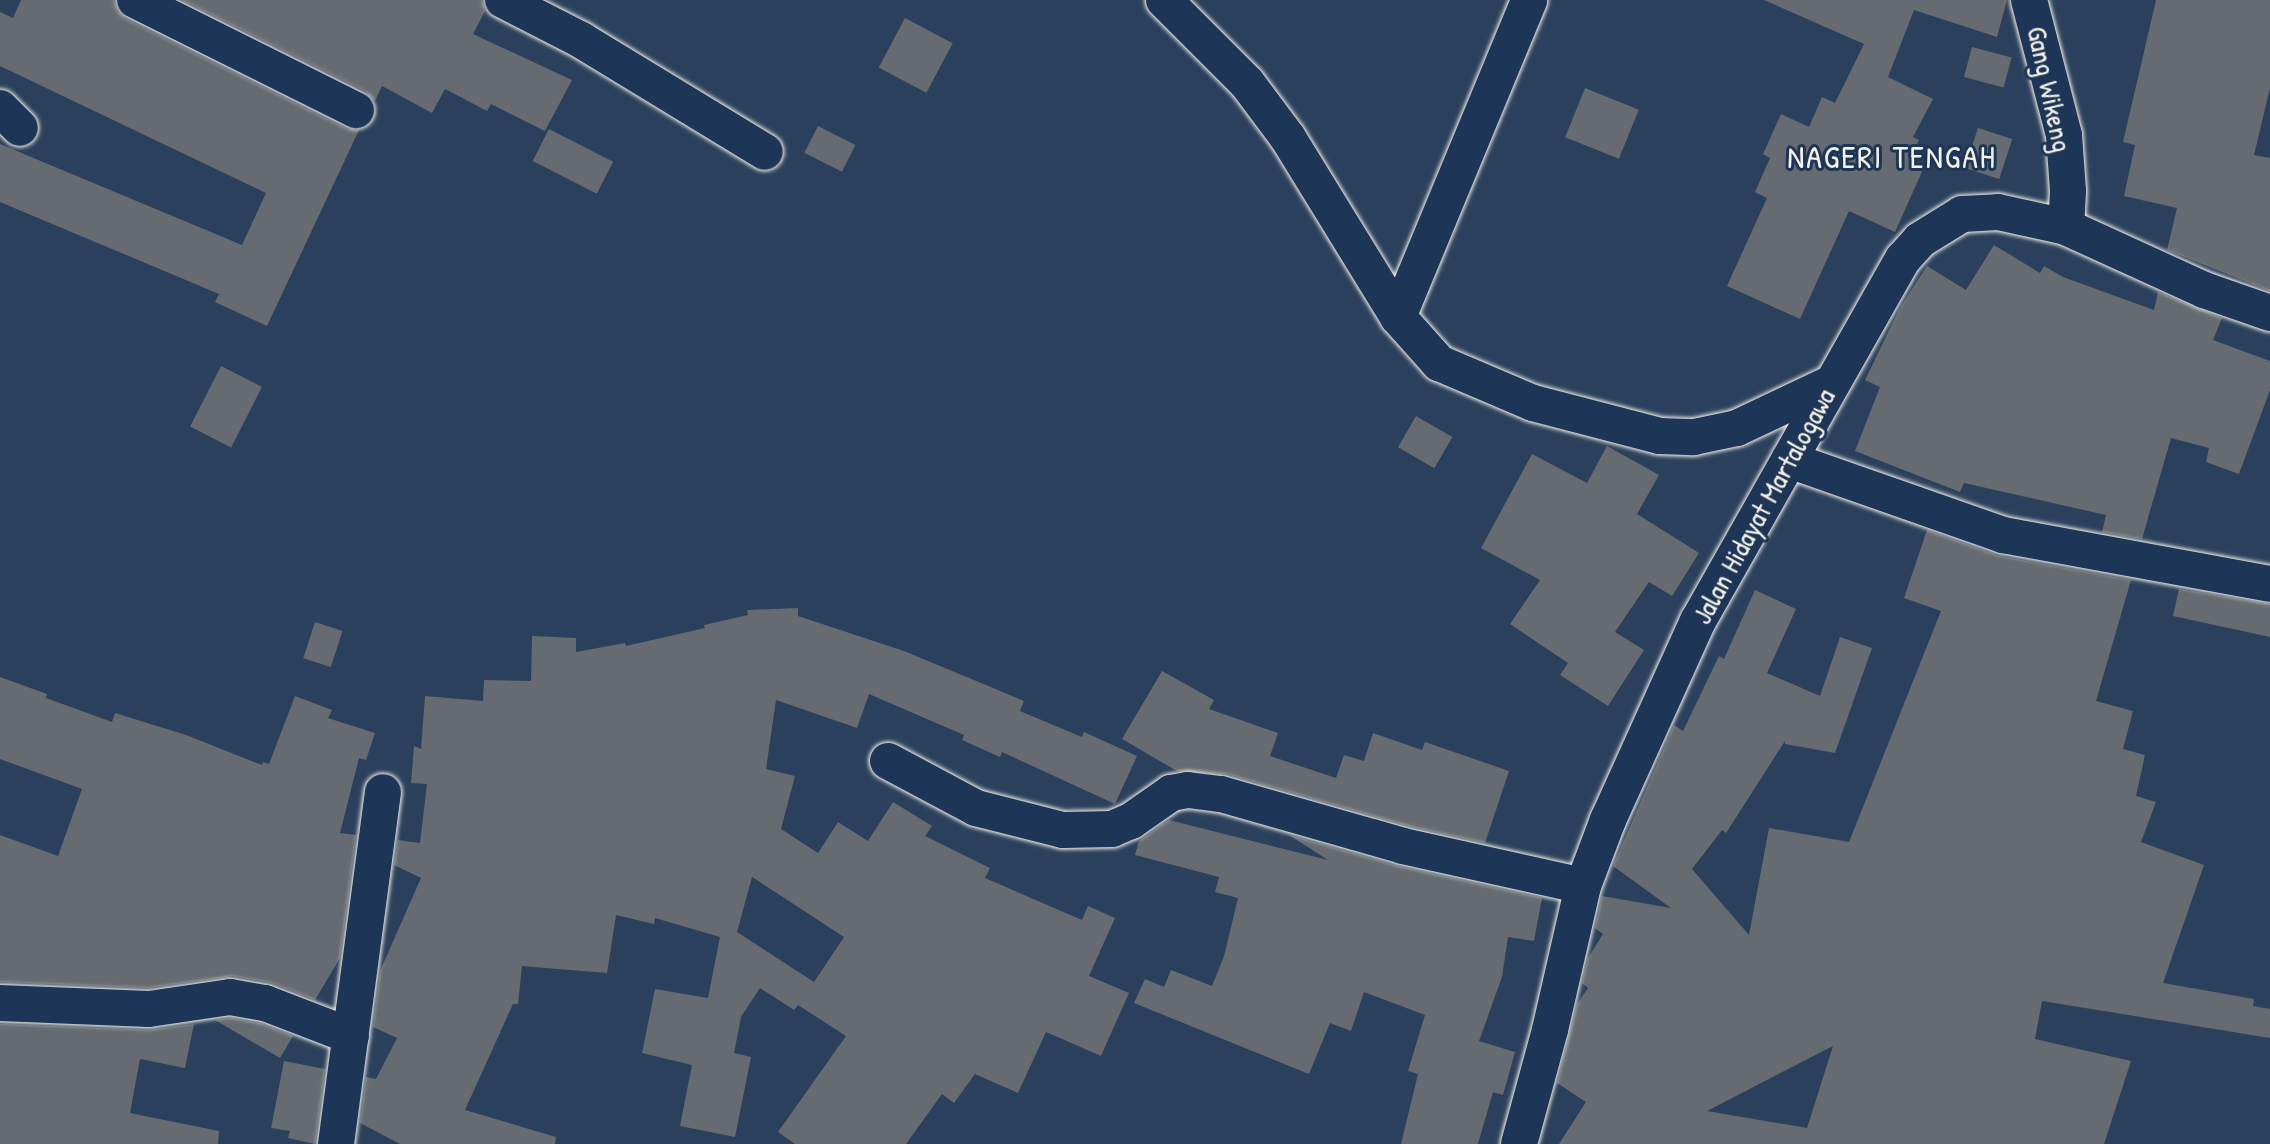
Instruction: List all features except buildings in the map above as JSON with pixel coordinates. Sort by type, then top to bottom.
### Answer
[{"type":"street","points":[[135,0],[356,110]]},
{"type":"street","points":[[503,0],[581,40],[765,152]]},
{"type":"street","points":[[1164,0],[1255,94],[1288,138],[1398,317],[1439,363],[1533,403],[1660,436],[1694,437],[1737,428],[1832,383]]},
{"type":"street","points":[[1398,317],[1529,0]]},
{"type":"street","name":"Gang Wikeng","points":[[2029,0],[2064,135],[2068,191],[2066,227]]},
{"type":"street","name":"Jalan Hidayat Martalogawa","points":[[1519,1144],[1550,1030],[1583,886],[1608,820],[1698,621],[1903,259],[1938,227],[1962,214],[1981,212],[2066,227],[2204,290],[2270,313]]},
{"type":"street","points":[[1789,460],[2003,535],[2270,584]]},
{"type":"street","points":[[888,761],[976,808],[1063,830],[1112,829],[1131,821],[1171,793],[1188,790],[1221,794],[1403,846],[1583,886]]},
{"type":"street","points":[[336,1144],[383,792]]},
{"type":"street","points":[[0,1003],[149,1009],[230,997],[265,1003],[351,1036]]},
{"type":"district","name":"NAGERI TENGAH","points":[[1892,157]]}]
